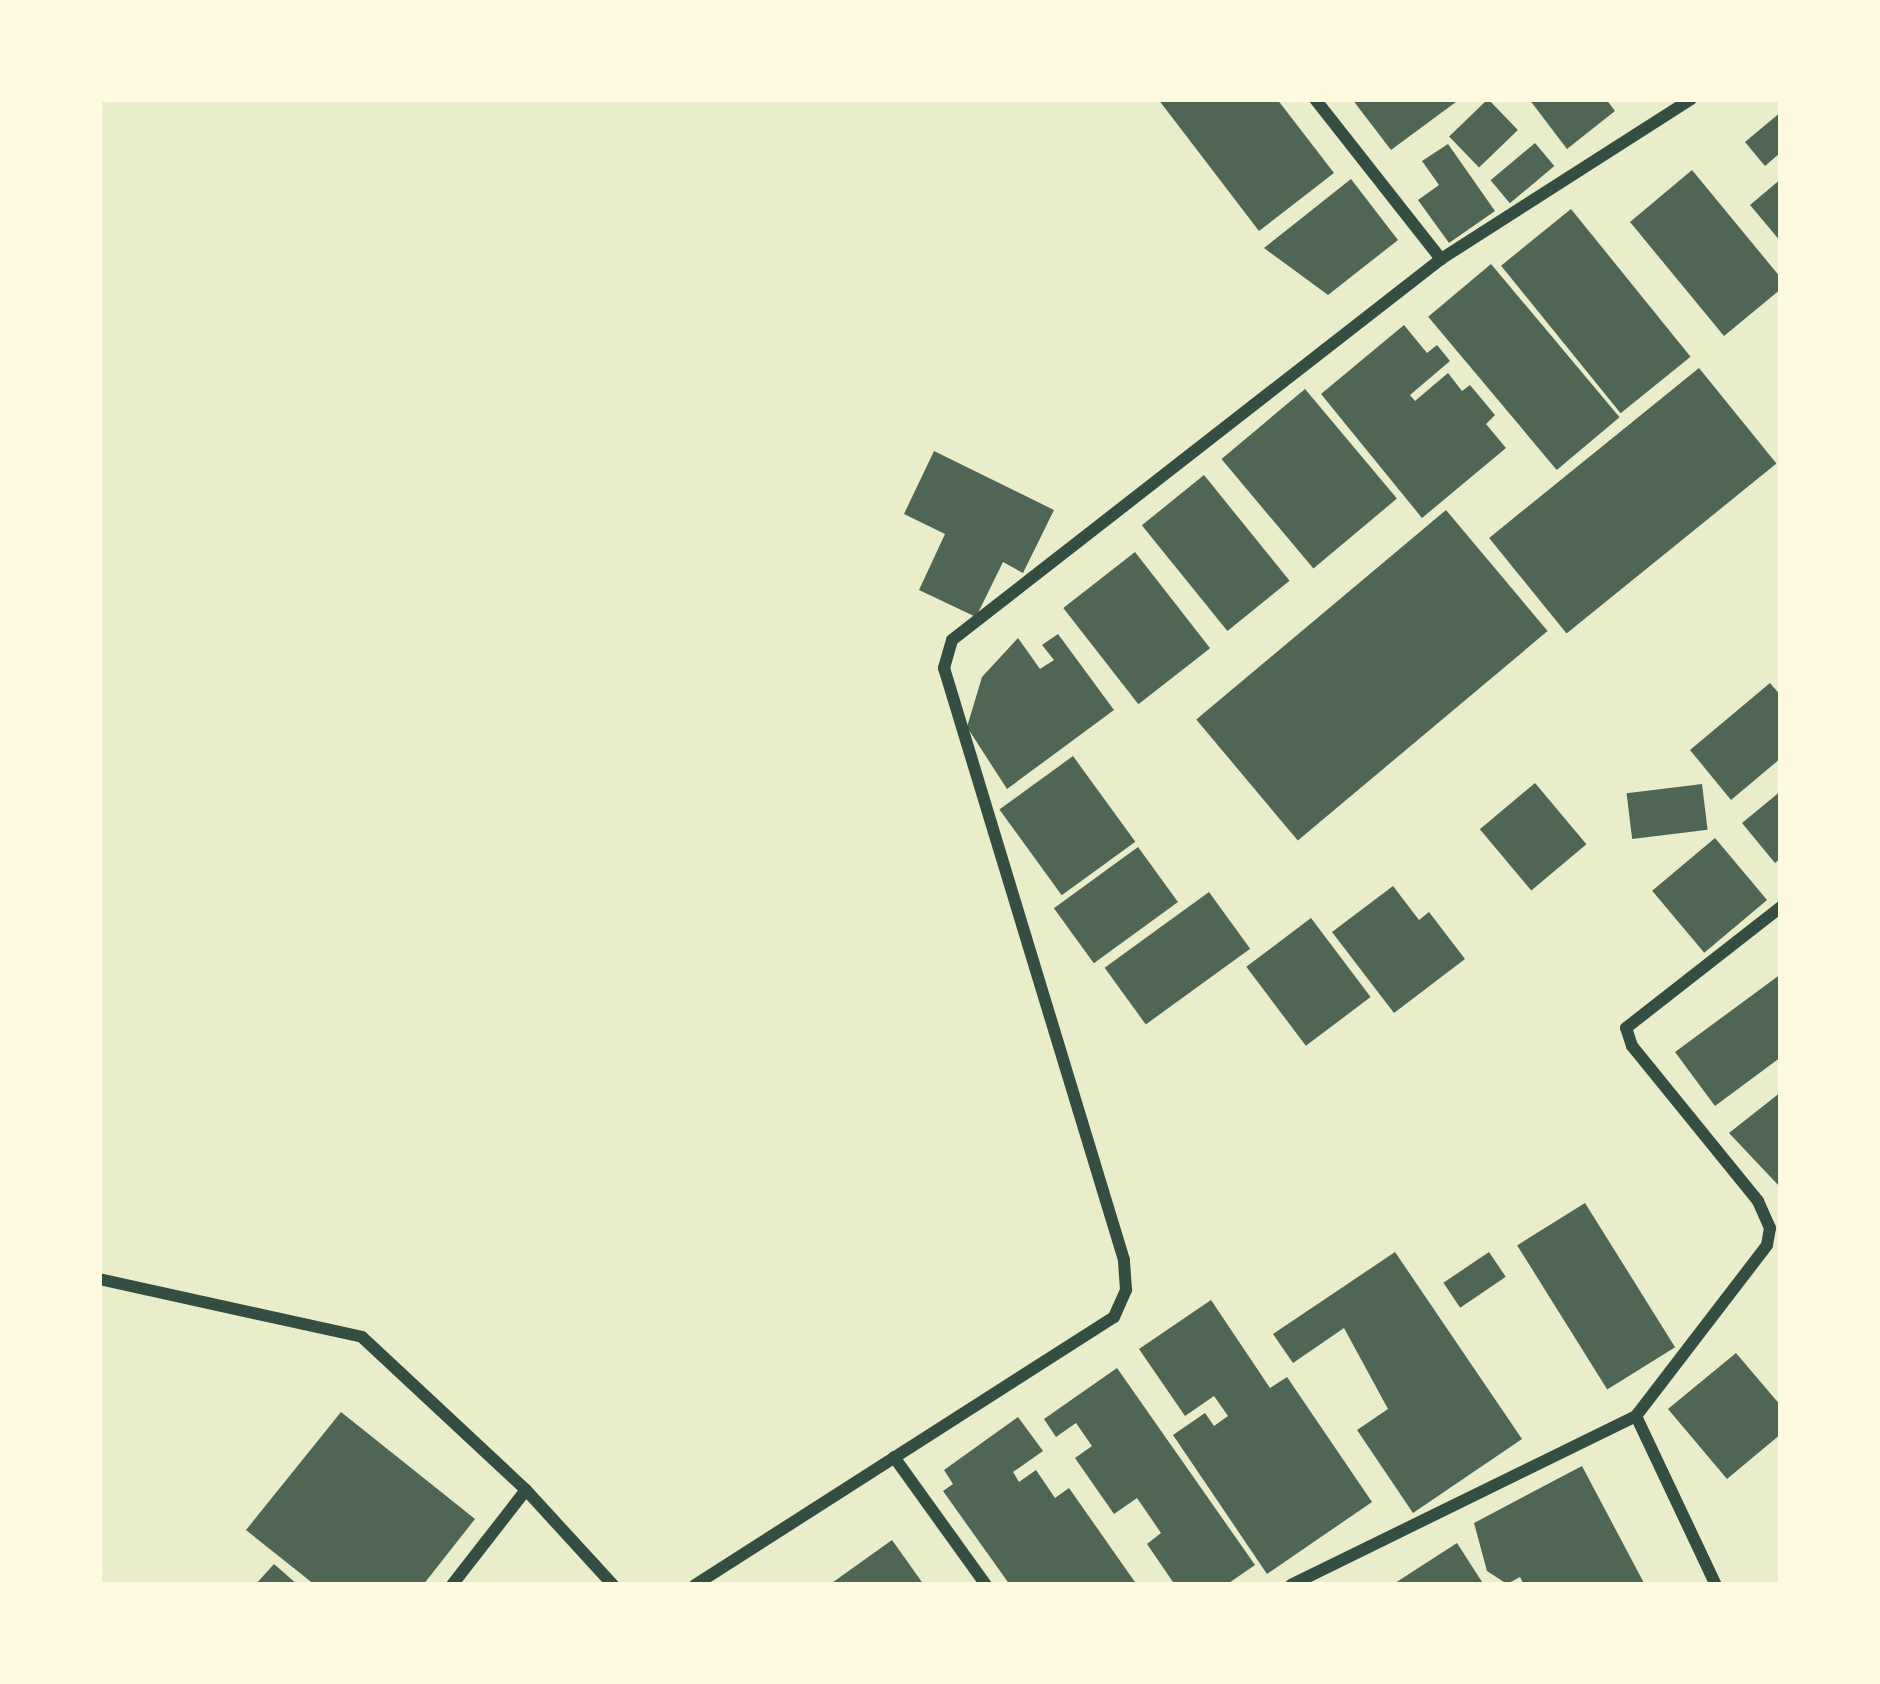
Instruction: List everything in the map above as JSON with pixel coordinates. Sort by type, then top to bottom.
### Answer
[{"type":"street","points":[[1316,99],[1441,259]]},
{"type":"street","points":[[695,1585],[1114,1317],[1126,1290],[1124,1260],[943,654],[1441,259],[1691,99]]},
{"type":"street","points":[[1291,1585],[1636,1416],[1767,1245],[1771,1228],[1758,1201],[1632,1046],[1626,1028],[1781,907]]},
{"type":"street","points":[[99,1279],[362,1337],[526,1490],[613,1585]]},
{"type":"street","points":[[1636,1416],[1716,1585]]},
{"type":"street","points":[[894,1457],[986,1585]]},
{"type":"street","points":[[452,1585],[526,1490]]},
{"type":"building","points":[[1158,99],[1277,99],[1334,173],[1259,231]]},
{"type":"building","points":[[1352,99],[1460,99],[1391,150]]},
{"type":"building","points":[[1488,99],[1518,130],[1479,167],[1449,137]]},
{"type":"building","points":[[1529,99],[1606,99],[1615,111],[1567,149]]},
{"type":"building","points":[[1781,112],[1781,152],[1765,166],[1745,142]]},
{"type":"building","points":[[1535,143],[1554,166],[1510,203],[1491,180]]},
{"type":"building","points":[[1448,144],[1495,211],[1449,243],[1418,200],[1439,185],[1422,161]]},
{"type":"building","points":[[1692,170],[1781,278],[1781,289],[1724,336],[1630,222]]},
{"type":"building","points":[[1351,179],[1398,240],[1328,295],[1264,248]]},
{"type":"building","points":[[1781,179],[1781,242],[1750,205]]},
{"type":"building","points":[[1571,209],[1691,357],[1621,413],[1501,266]]},
{"type":"building","points":[[1491,264],[1620,417],[1557,470],[1428,317]]},
{"type":"building","points":[[1404,325],[1427,353],[1437,345],[1450,361],[1410,395],[1415,401],[1448,373],[1462,391],[1470,385],[1495,415],[1486,424],[1506,448],[1422,518],[1321,394]]},
{"type":"building","points":[[1699,368],[1776,464],[1567,634],[1489,538]]},
{"type":"building","points":[[1305,389],[1397,499],[1313,569],[1222,459]]},
{"type":"building","points":[[934,451],[1054,510],[1023,573],[1003,562],[976,617],[919,590],[945,534],[904,514]]},
{"type":"building","points":[[1204,475],[1290,581],[1227,631],[1142,525]]},
{"type":"building","points":[[1446,510],[1548,631],[1298,841],[1196,720]]},
{"type":"building","points":[[1135,552],[1210,648],[1138,704],[1063,608]]},
{"type":"building","points":[[1058,634],[1114,710],[1007,789],[967,727],[982,677],[1018,638],[1040,669],[1054,660],[1042,645]]},
{"type":"building","points":[[1770,683],[1781,696],[1781,758],[1731,800],[1690,750]]},
{"type":"building","points":[[1073,756],[1135,842],[1062,895],[999,809]]},
{"type":"building","points":[[1535,783],[1586,844],[1531,891],[1480,829]]},
{"type":"building","points":[[1702,784],[1708,830],[1632,839],[1627,793]]},
{"type":"building","points":[[1781,791],[1781,858],[1775,863],[1742,823]]},
{"type":"building","points":[[1715,838],[1767,900],[1704,953],[1652,891]]},
{"type":"building","points":[[1138,847],[1178,902],[1094,963],[1054,908]]},
{"type":"building","points":[[1393,886],[1419,920],[1429,912],[1465,959],[1394,1013],[1332,932]]},
{"type":"building","points":[[1209,892],[1250,949],[1146,1024],[1105,968]]},
{"type":"building","points":[[1311,918],[1371,997],[1306,1046],[1246,967]]},
{"type":"building","points":[[1781,974],[1781,1057],[1715,1106],[1675,1052]]},
{"type":"building","points":[[1781,1092],[1781,1188],[1729,1133]]},
{"type":"building","points":[[1585,1203],[1675,1347],[1607,1390],[1517,1245]]},
{"type":"building","points":[[1395,1252],[1522,1439],[1413,1513],[1357,1430],[1388,1409],[1344,1328],[1293,1363],[1273,1334]]},
{"type":"building","points":[[1489,1252],[1506,1277],[1460,1308],[1443,1283]]},
{"type":"building","points":[[1211,1300],[1270,1388],[1287,1377],[1372,1502],[1267,1574],[1173,1435],[1205,1413],[1214,1426],[1228,1416],[1214,1396],[1185,1416],[1139,1349]]},
{"type":"building","points":[[1736,1353],[1781,1406],[1781,1434],[1727,1479],[1668,1409]]},
{"type":"building","points":[[1117,1368],[1255,1565],[1226,1585],[1175,1585],[1147,1544],[1161,1533],[1137,1498],[1114,1514],[1075,1458],[1092,1446],[1076,1423],[1056,1437],[1044,1419]]},
{"type":"building","points":[[341,1412],[475,1519],[423,1585],[315,1585],[246,1530]]},
{"type":"building","points":[[1018,1417],[1043,1451],[1013,1472],[1019,1482],[1036,1470],[1055,1498],[1069,1488],[1137,1585],[1010,1585],[943,1491],[953,1484],[944,1470]]},
{"type":"building","points":[[1582,1466],[1645,1585],[1524,1585],[1520,1577],[1507,1584],[1487,1571],[1474,1523]]},
{"type":"building","points":[[892,1540],[924,1585],[829,1585]]},
{"type":"building","points":[[1457,1543],[1484,1585],[1392,1585]]},
{"type":"building","points":[[274,1564],[298,1585],[255,1585]]}]
